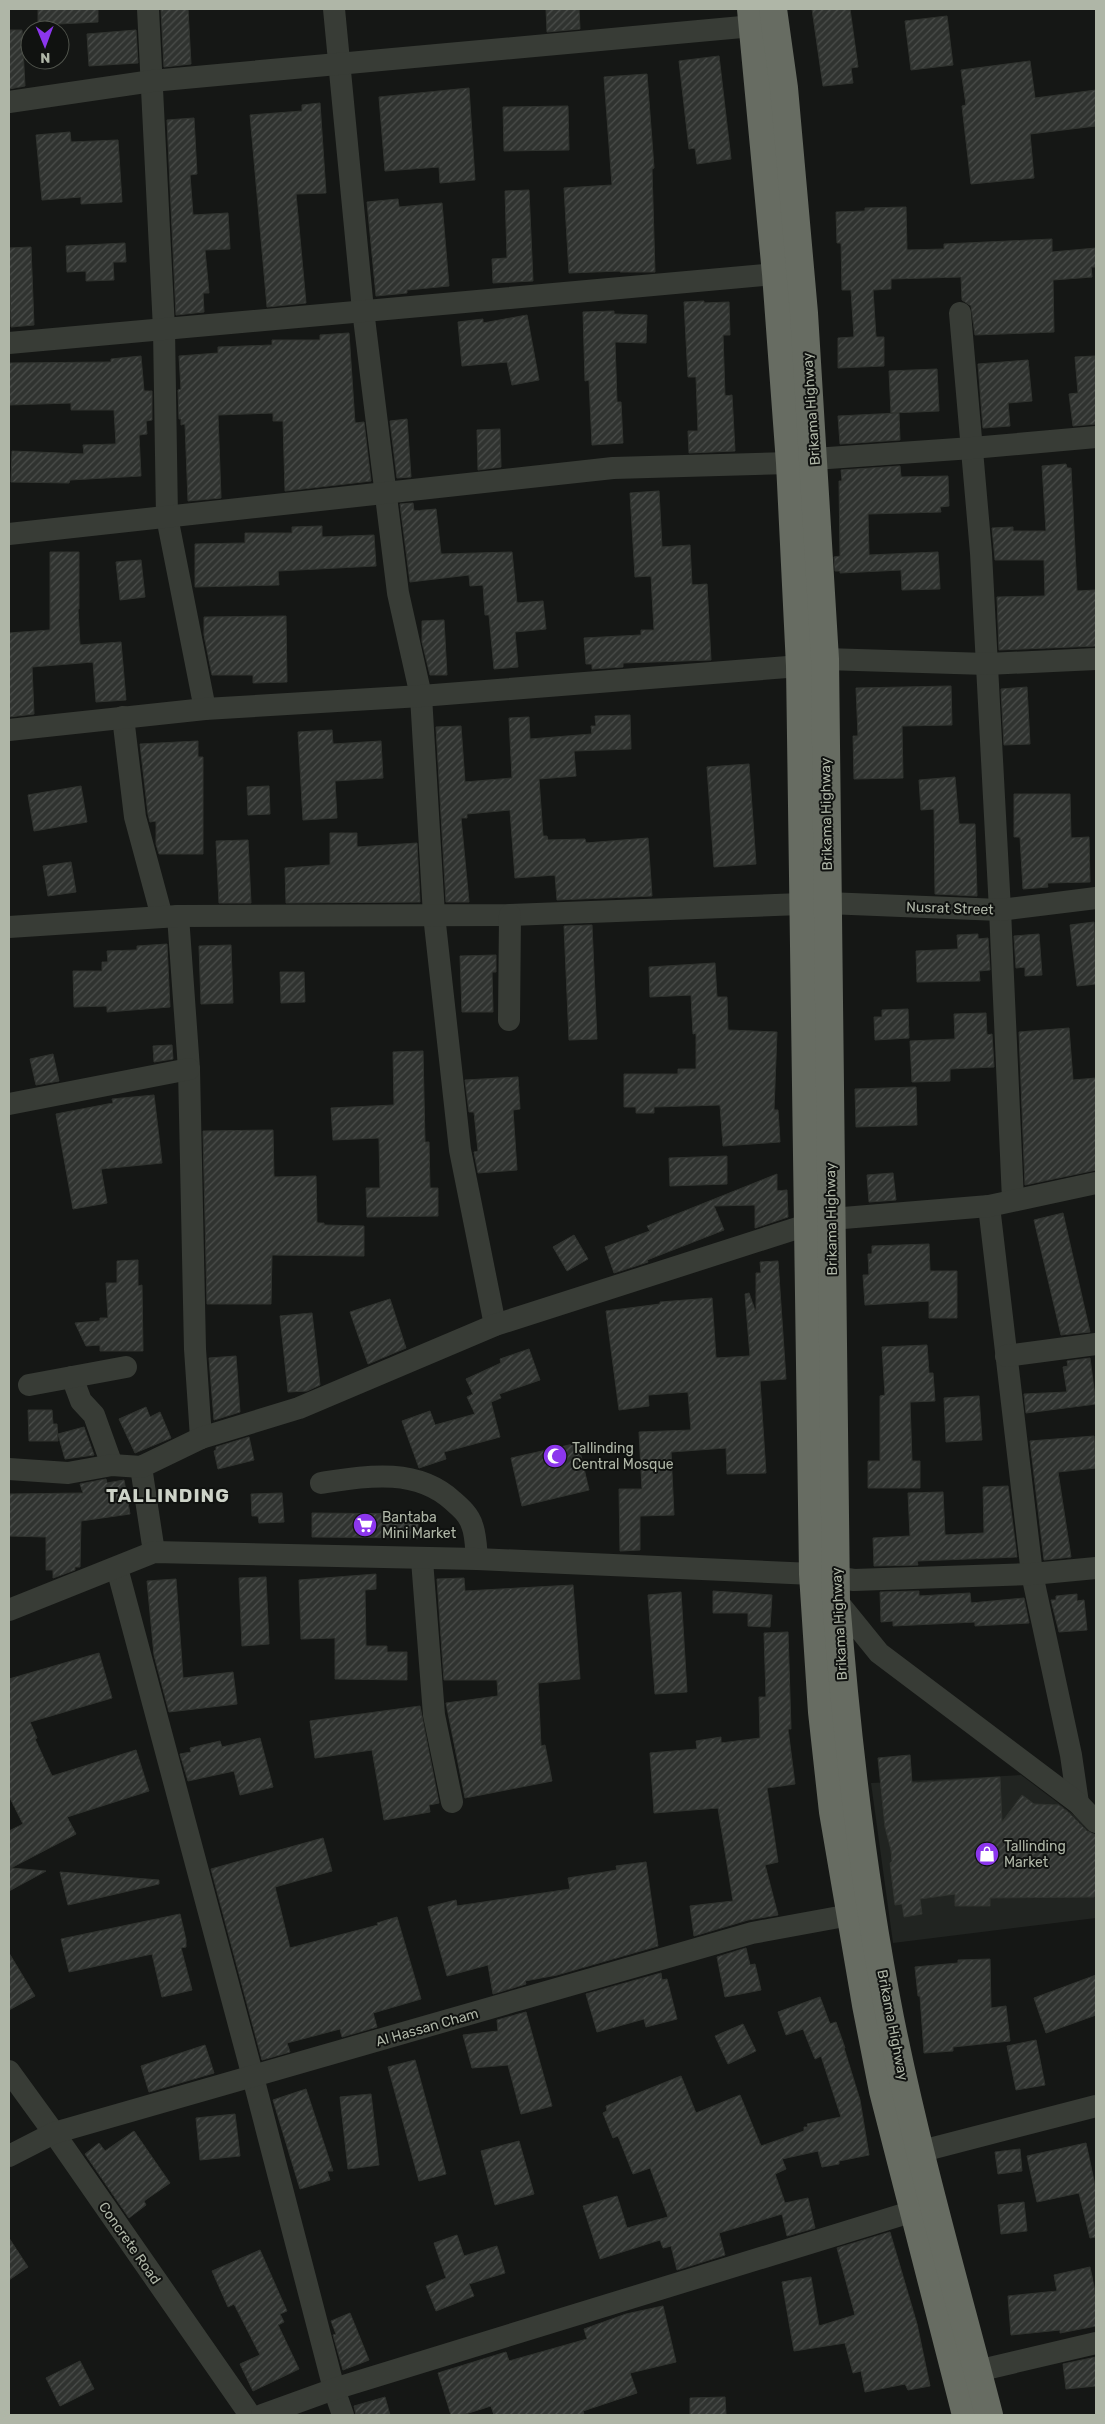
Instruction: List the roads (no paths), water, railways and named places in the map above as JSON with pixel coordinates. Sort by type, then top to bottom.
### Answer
[{"type":"highway","name":"Brikama Highway","points":[[759,14],[776,274],[802,461]]},
{"type":"highway","name":"Brikama Highway","points":[[759,14],[784,88],[796,214],[802,461],[812,662],[819,1222],[828,1583],[827,1758],[833,1812],[850,1915],[883,2091],[966,2415]]},
{"type":"highway","name":"Brikama Highway","points":[[828,1583],[862,1854],[890,2018],[989,2415]]},
{"type":"street","points":[[148,9],[164,329],[167,517],[205,709]]},
{"type":"street","points":[[334,9],[363,310],[398,593],[421,696],[434,915],[460,1150],[495,1325]]},
{"type":"street","points":[[9,102],[152,81],[340,63],[759,14]]},
{"type":"street","points":[[9,343],[776,274]]},
{"type":"street","points":[[960,313],[981,553],[1000,910],[1012,1200]]},
{"type":"street","points":[[9,534],[613,468],[802,461],[1096,437]]},
{"type":"street","points":[[9,730],[205,709],[421,696],[812,662],[987,664],[1096,659]]},
{"type":"street","points":[[123,717],[135,817],[170,917],[189,1069],[195,1349],[201,1438]]},
{"type":"street","name":"Nusrat Street","points":[[9,927],[170,917],[510,915],[815,903],[1000,910],[1096,898]]},
{"type":"street","points":[[509,1020],[510,915]]},
{"type":"street","points":[[9,1104],[189,1069]]},
{"type":"street","points":[[9,1469],[68,1473],[112,1465],[141,1467],[201,1438],[299,1408],[495,1325],[819,1222],[990,1206],[1096,1183]]},
{"type":"street","points":[[990,1206],[1032,1574],[1071,1755],[1078,1803]]},
{"type":"street","points":[[1006,1356],[1096,1344]]},
{"type":"street","points":[[29,1385],[126,1366]]},
{"type":"street","points":[[72,1377],[81,1401],[94,1415],[112,1465]]},
{"type":"street","points":[[141,1467],[154,1552]]},
{"type":"street","points":[[322,1483],[367,1476],[394,1476],[429,1485],[444,1492],[462,1509],[473,1526],[477,1559]]},
{"type":"street","points":[[9,1610],[154,1552],[422,1560],[477,1559],[828,1583],[854,1580],[1032,1574],[1096,1568]]},
{"type":"street","points":[[422,1560],[434,1715],[452,1802]]},
{"type":"street","points":[[117,1568],[254,2077],[334,2389],[343,2415]]},
{"type":"street","points":[[828,1583],[879,1653],[1078,1803],[1096,1822]]},
{"type":"street","name":"Al Hassan Cham","points":[[9,2156],[54,2132],[254,2077],[752,1933],[850,1915]]},
{"type":"street","name":"Concrete Road","points":[[9,2071],[54,2132],[250,2415]]},
{"type":"street","points":[[922,2151],[1096,2106]]},
{"type":"street","points":[[262,2415],[334,2389],[914,2211]]},
{"type":"street","points":[[977,2371],[1096,2343]]},
{"type":"place","name":"Tallinding Central Mosque","points":[[555,1456]]},
{"type":"place","name":"Bantaba Mini Market","points":[[365,1525]]},
{"type":"place","name":"Tallinding Market","points":[[987,1854]]},
{"type":"district","name":"TALLINDING","points":[[168,1495]]}]
